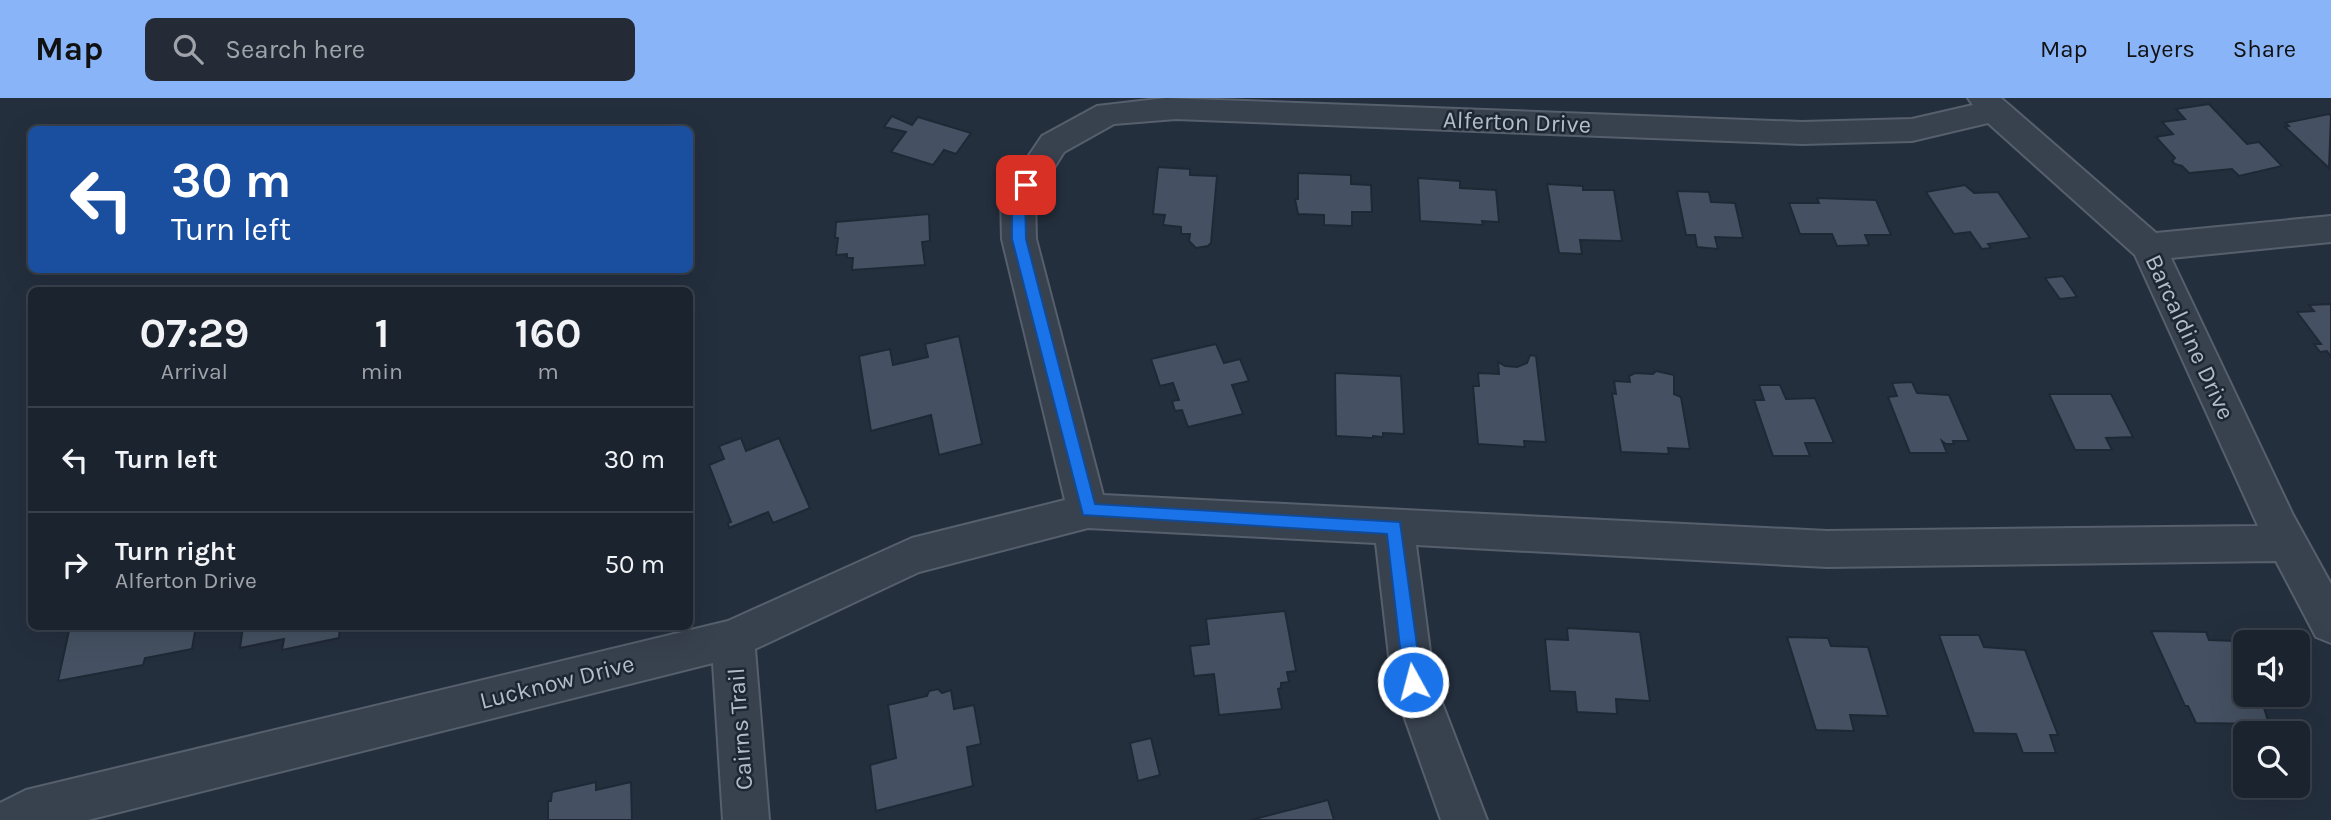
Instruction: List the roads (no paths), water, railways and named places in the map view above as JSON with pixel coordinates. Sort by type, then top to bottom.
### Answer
[{"type":"street","name":"Barcaldine Drive","points":[[1989,104],[2149,247],[2287,543],[2331,625]]},
{"type":"street","name":"Alferton Drive","points":[[1088,510],[1019,239],[1018,197],[1053,144],[1108,114],[1176,108],[1802,133],[1912,130],[1989,104]]},
{"type":"street","points":[[2149,247],[2331,229]]},
{"type":"street","name":"Lucknow Drive","points":[[15,820],[26,813],[733,639],[912,556],[1088,510],[1827,549],[2287,543]]},
{"type":"street","points":[[1394,527],[1413,682],[1464,820]]},
{"type":"street","name":"Cairns Trail","points":[[733,639],[746,820]]}]
